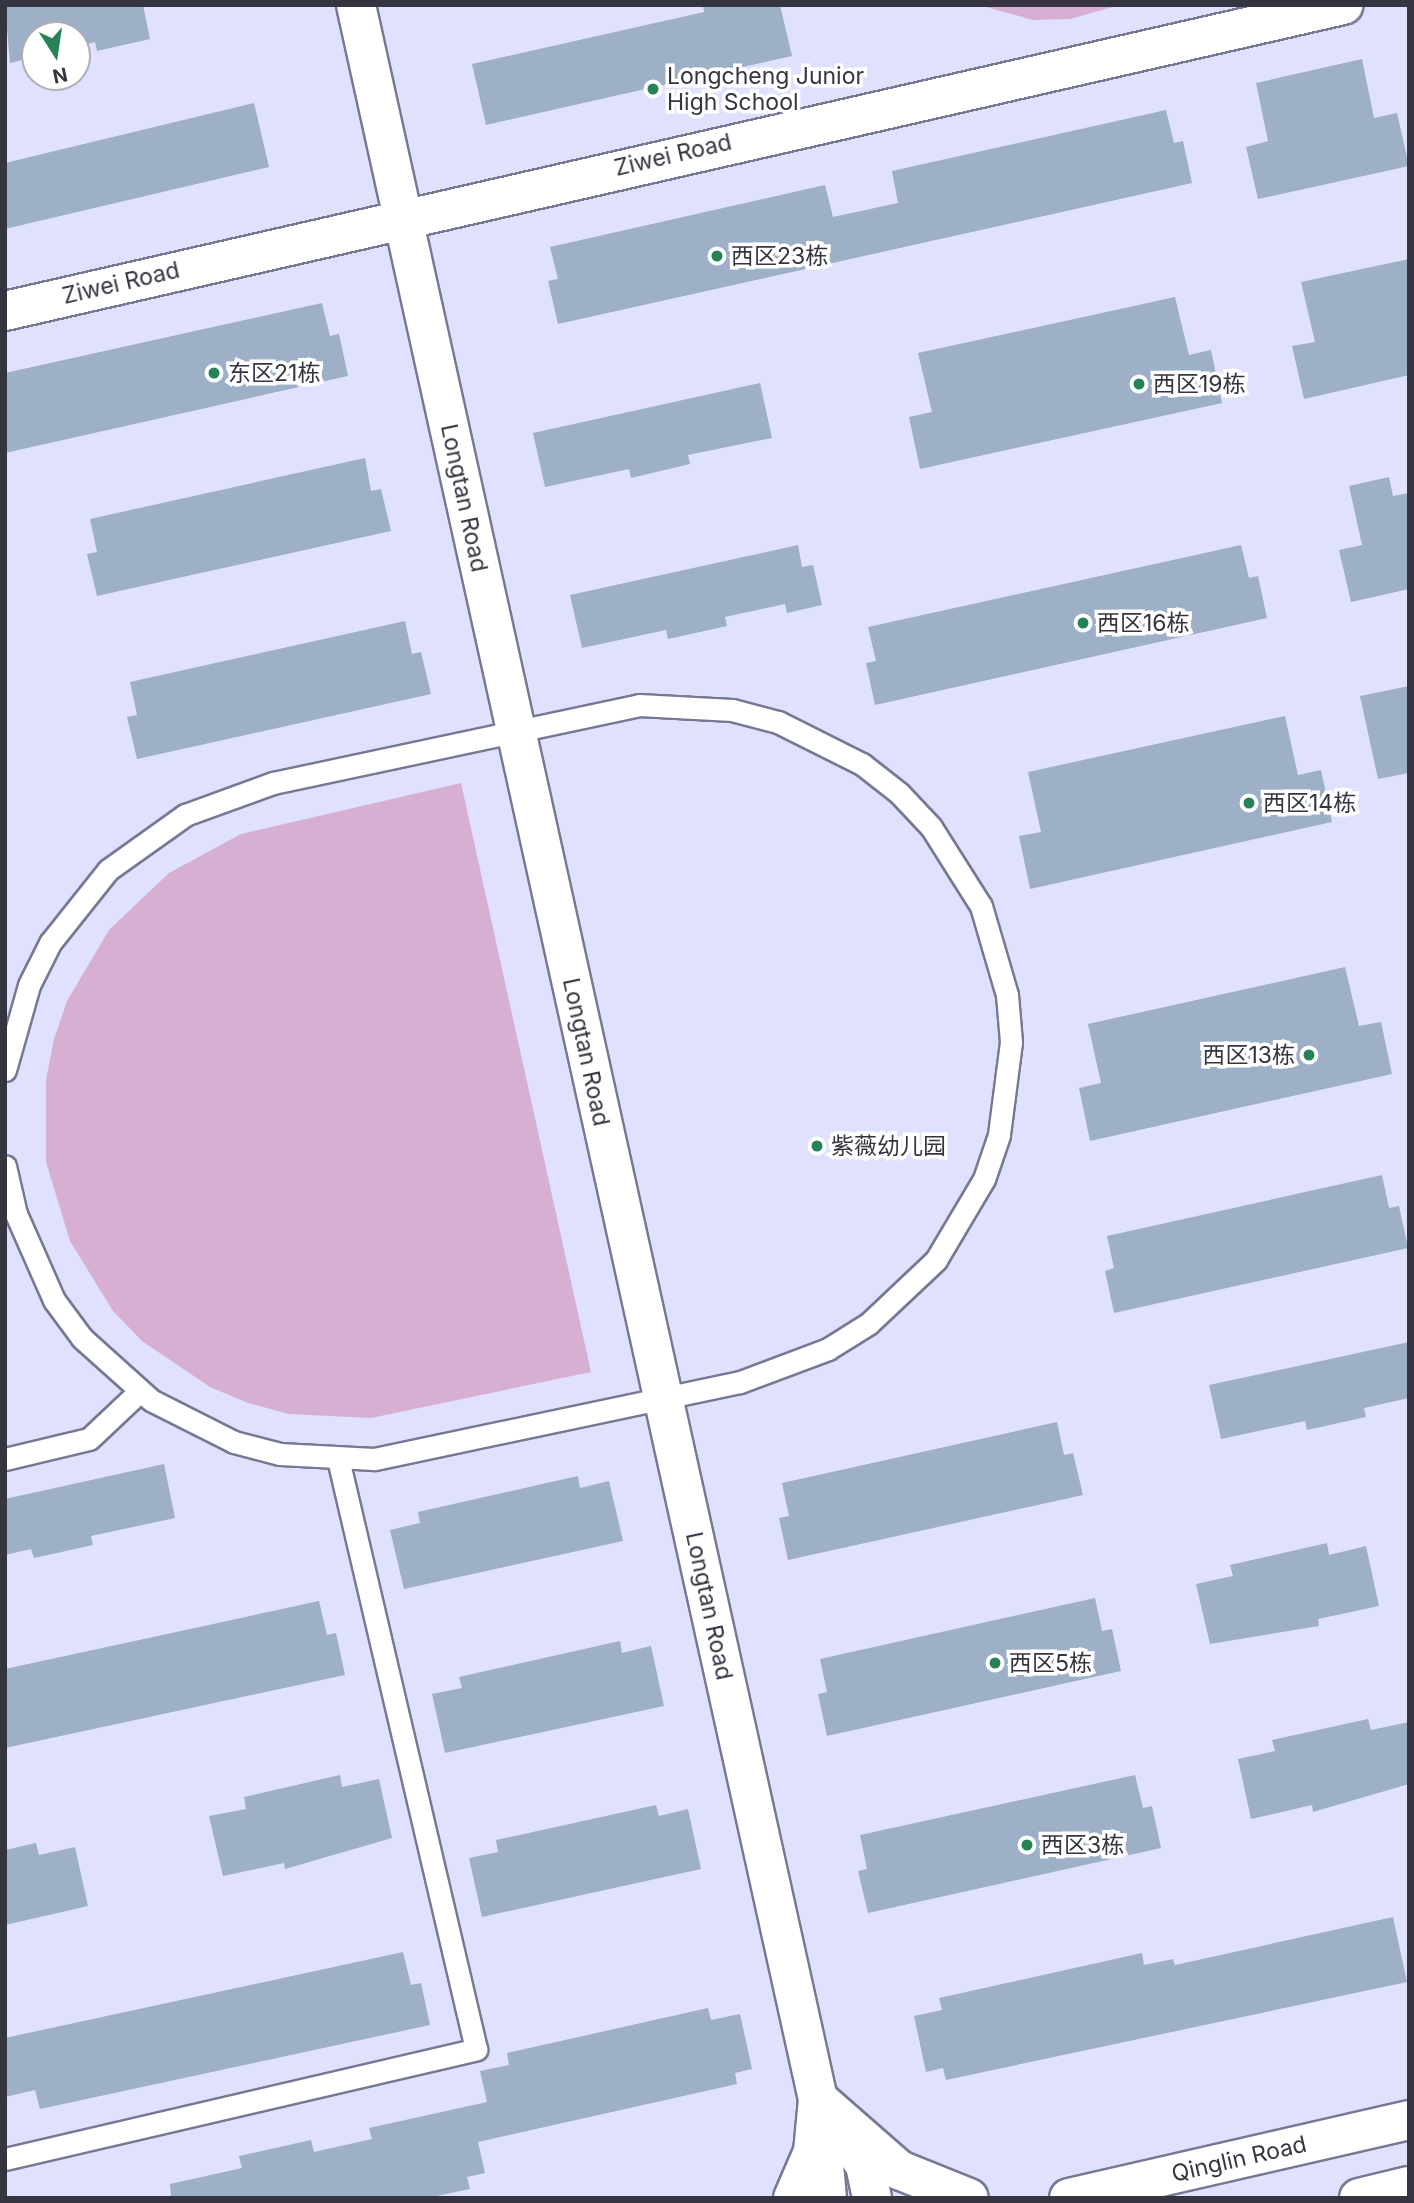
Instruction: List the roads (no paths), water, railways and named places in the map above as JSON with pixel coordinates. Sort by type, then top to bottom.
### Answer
[{"type":"street","name":"Longtan Road","points":[[356,5],[818,2099],[827,2198]]},
{"type":"street","name":"Ziwei Road","points":[[5,311],[402,216],[1343,5]]},
{"type":"street","name":"Longtan Road","points":[[818,2099],[865,2165],[872,2198]]},
{"type":"street","points":[[793,2198],[813,2152],[818,2099]]},
{"type":"street","points":[[818,2099],[899,2170],[969,2198]]},
{"type":"street","name":"Qinglin Road","points":[[1069,2198],[1409,2120]]},
{"type":"street","points":[[1359,2198],[1409,2186]]},
{"type":"lane","points":[[5,1070],[14,1002],[77,904],[108,870],[185,815],[273,783],[515,729],[639,705],[685,704],[732,710],[821,740],[862,764],[931,827],[981,906],[1005,984],[1011,1042],[999,1135],[979,1190],[936,1259],[904,1294],[828,1349],[785,1368],[663,1399],[421,1452],[338,1459],[234,1442],[139,1391],[82,1338],[54,1300],[16,1214],[5,1166]]},
{"type":"lane","points":[[5,1459],[89,1439],[139,1391]]},
{"type":"lane","points":[[5,2159],[476,2049],[338,1459]]},
{"type":"place","name":"Longcheng Junior High School","points":[[653,89]]},
{"type":"place","name":"西区23栋","points":[[717,256]]},
{"type":"place","name":"东区21栋","points":[[214,373]]},
{"type":"place","name":"西区19栋","points":[[1139,384]]},
{"type":"place","name":"西区16栋","points":[[1083,623]]},
{"type":"place","name":"西区14栋","points":[[1249,803]]},
{"type":"place","name":"西区13栋","points":[[1309,1055]]},
{"type":"place","name":"紫薇幼儿园","points":[[817,1146]]},
{"type":"place","name":"西区5栋","points":[[995,1663]]},
{"type":"place","name":"西区3栋","points":[[1027,1845]]}]
